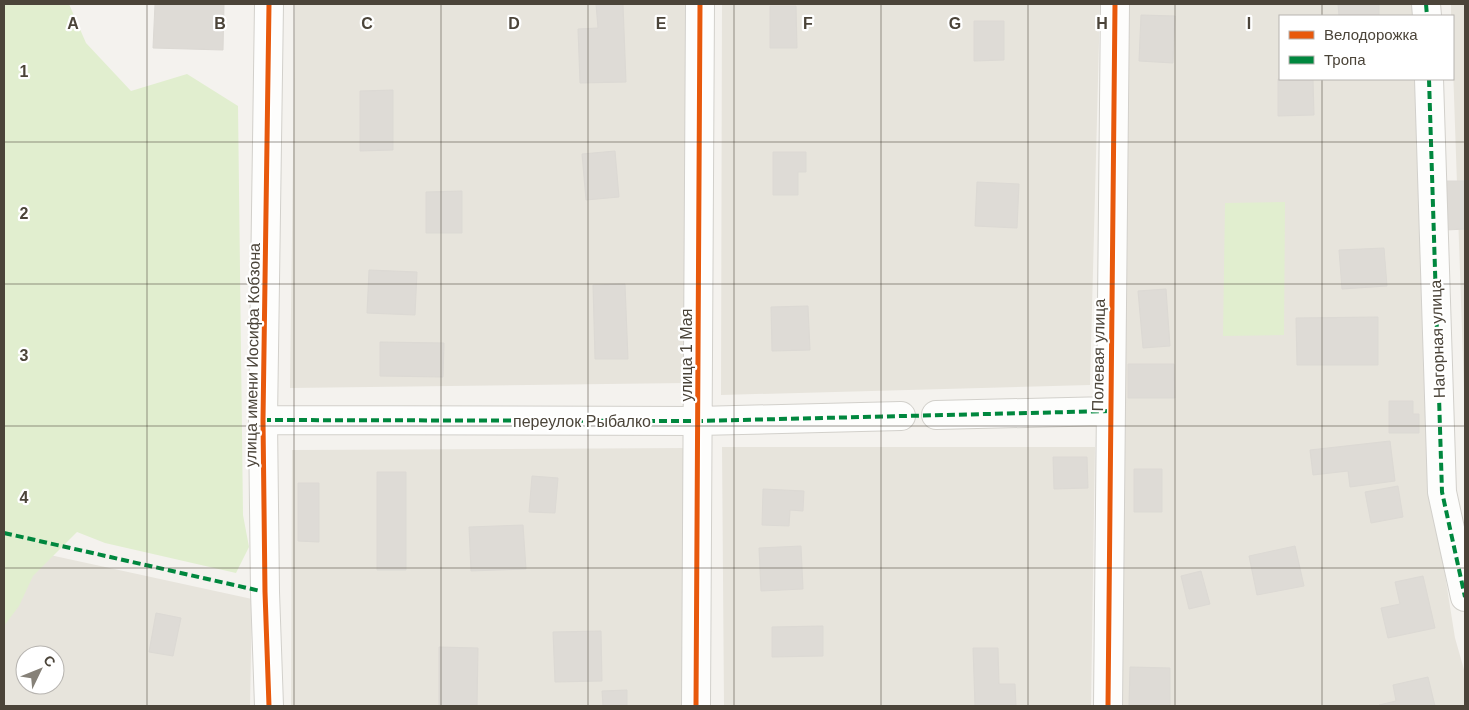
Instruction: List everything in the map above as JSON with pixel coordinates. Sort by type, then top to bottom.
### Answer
[{"type":"street","name":"улица имени Иосифа Кобзона","points":[[269,4],[263,420],[265,592],[269,706]]},
{"type":"street","name":"улица 1 Мая","points":[[696,706],[700,4]]},
{"type":"street","name":"Полевая улица","points":[[1108,706],[1115,4]]},
{"type":"street","name":"Нагорная улица","points":[[1429,80],[1442,492],[1465,597]]},
{"type":"street","points":[[936,415],[1110,411]]},
{"type":"street","name":"переулок Рыбалко","points":[[263,420],[698,421],[901,416]]},
{"type":"shaded area","points":[[295,4],[687,4],[686,383],[290,388]]},
{"type":"shaded area","points":[[722,4],[1100,4],[1090,385],[721,395]]},
{"type":"shaded area","points":[[1125,4],[1413,4],[1413,15],[1279,15],[1279,80],[1415,80],[1428,467],[1455,638],[1465,673],[1465,706],[1121,706]]},
{"type":"shaded area","points":[[1451,4],[1465,4],[1465,419],[1453,80],[1454,15],[1451,15]]},
{"type":"shaded area","points":[[722,447],[1095,447],[1091,706],[724,706]]},
{"type":"shaded area","points":[[685,448],[683,706],[291,706],[292,450]]},
{"type":"shaded area","points":[[4,545],[252,599],[250,706],[4,706]]},
{"type":"green space","points":[[4,4],[69,4],[86,43],[131,91],[187,74],[238,106],[243,515],[249,547],[236,573],[105,543],[77,532],[33,576],[19,606],[4,626]]},
{"type":"green space","points":[[1285,202],[1284,335],[1223,336],[1225,203]]},
{"type":"building","points":[[155,4],[224,4],[223,50],[153,48]]},
{"type":"building","points":[[596,4],[623,4],[626,82],[580,83],[578,29],[598,28]]},
{"type":"building","points":[[1338,4],[1379,4],[1379,15],[1339,15]]},
{"type":"building","points":[[770,6],[796,6],[797,48],[770,48]]},
{"type":"building","points":[[1141,15],[1175,16],[1173,63],[1139,61]]},
{"type":"building","points":[[974,21],[1004,21],[1004,60],[974,61]]},
{"type":"building","points":[[1278,79],[1313,80],[1314,115],[1278,116]]},
{"type":"building","points":[[393,90],[393,150],[360,151],[360,91]]},
{"type":"building","points":[[615,151],[619,197],[586,200],[582,154]]},
{"type":"building","points":[[773,152],[806,152],[806,172],[798,172],[798,195],[773,195]]},
{"type":"building","points":[[1444,181],[1465,181],[1465,229],[1446,230]]},
{"type":"building","points":[[977,182],[1019,184],[1017,228],[975,226]]},
{"type":"building","points":[[462,191],[462,233],[426,233],[426,192]]},
{"type":"building","points":[[1384,248],[1387,286],[1342,289],[1339,250]]},
{"type":"building","points":[[369,270],[417,272],[415,315],[367,313]]},
{"type":"building","points":[[625,284],[628,359],[595,359],[593,285]]},
{"type":"building","points":[[1166,289],[1170,346],[1143,348],[1138,291]]},
{"type":"building","points":[[808,306],[810,350],[772,351],[771,307]]},
{"type":"building","points":[[1378,317],[1378,365],[1297,365],[1296,318]]},
{"type":"building","points":[[380,342],[444,343],[443,377],[380,376]]},
{"type":"building","points":[[1128,364],[1174,364],[1175,398],[1128,398]]},
{"type":"building","points":[[1389,401],[1413,401],[1413,414],[1419,414],[1419,433],[1389,433]]},
{"type":"building","points":[[1390,441],[1395,481],[1350,487],[1348,471],[1313,475],[1310,450]]},
{"type":"building","points":[[1053,457],[1087,457],[1088,488],[1054,489]]},
{"type":"building","points":[[1134,469],[1162,469],[1162,512],[1134,512]]},
{"type":"building","points":[[377,472],[406,472],[406,570],[377,570]]},
{"type":"building","points":[[532,476],[558,478],[555,513],[529,512]]},
{"type":"building","points":[[298,483],[319,483],[319,542],[298,541]]},
{"type":"building","points":[[1398,486],[1403,517],[1371,523],[1365,492]]},
{"type":"building","points":[[763,489],[804,491],[803,511],[790,510],[789,526],[762,525]]},
{"type":"building","points":[[523,525],[526,569],[471,571],[469,527]]},
{"type":"building","points":[[801,546],[803,589],[761,591],[759,548]]},
{"type":"building","points":[[1295,546],[1304,586],[1257,595],[1249,556]]},
{"type":"building","points":[[1201,571],[1210,604],[1189,609],[1181,576]]},
{"type":"building","points":[[1423,576],[1435,628],[1388,638],[1381,608],[1400,604],[1395,582]]},
{"type":"building","points":[[156,613],[181,618],[173,656],[149,652]]},
{"type":"building","points":[[823,626],[823,656],[772,657],[772,627]]},
{"type":"building","points":[[601,631],[602,681],[555,682],[553,632]]},
{"type":"building","points":[[439,647],[478,648],[477,706],[439,706]]},
{"type":"building","points":[[973,648],[998,648],[999,684],[1015,684],[1016,706],[975,706]]},
{"type":"building","points":[[1130,667],[1170,668],[1170,706],[1129,705]]},
{"type":"building","points":[[1428,677],[1435,706],[1379,706],[1396,701],[1393,685]]},
{"type":"building","points":[[627,690],[627,706],[603,706],[602,691]]},
{"type":"marked path","points":[[1426,4],[1427,15]]},
{"type":"marked path","points":[[1429,80],[1442,492],[1465,597]]},
{"type":"marked path","points":[[263,420],[698,421],[1110,411]]},
{"type":"marked path","points":[[4,533],[265,592]]},
{"type":"cycle path","points":[[269,4],[263,420],[265,592],[269,706]]},
{"type":"cycle path","points":[[696,706],[700,4]]},
{"type":"cycle path","points":[[1108,706],[1115,4]]}]
